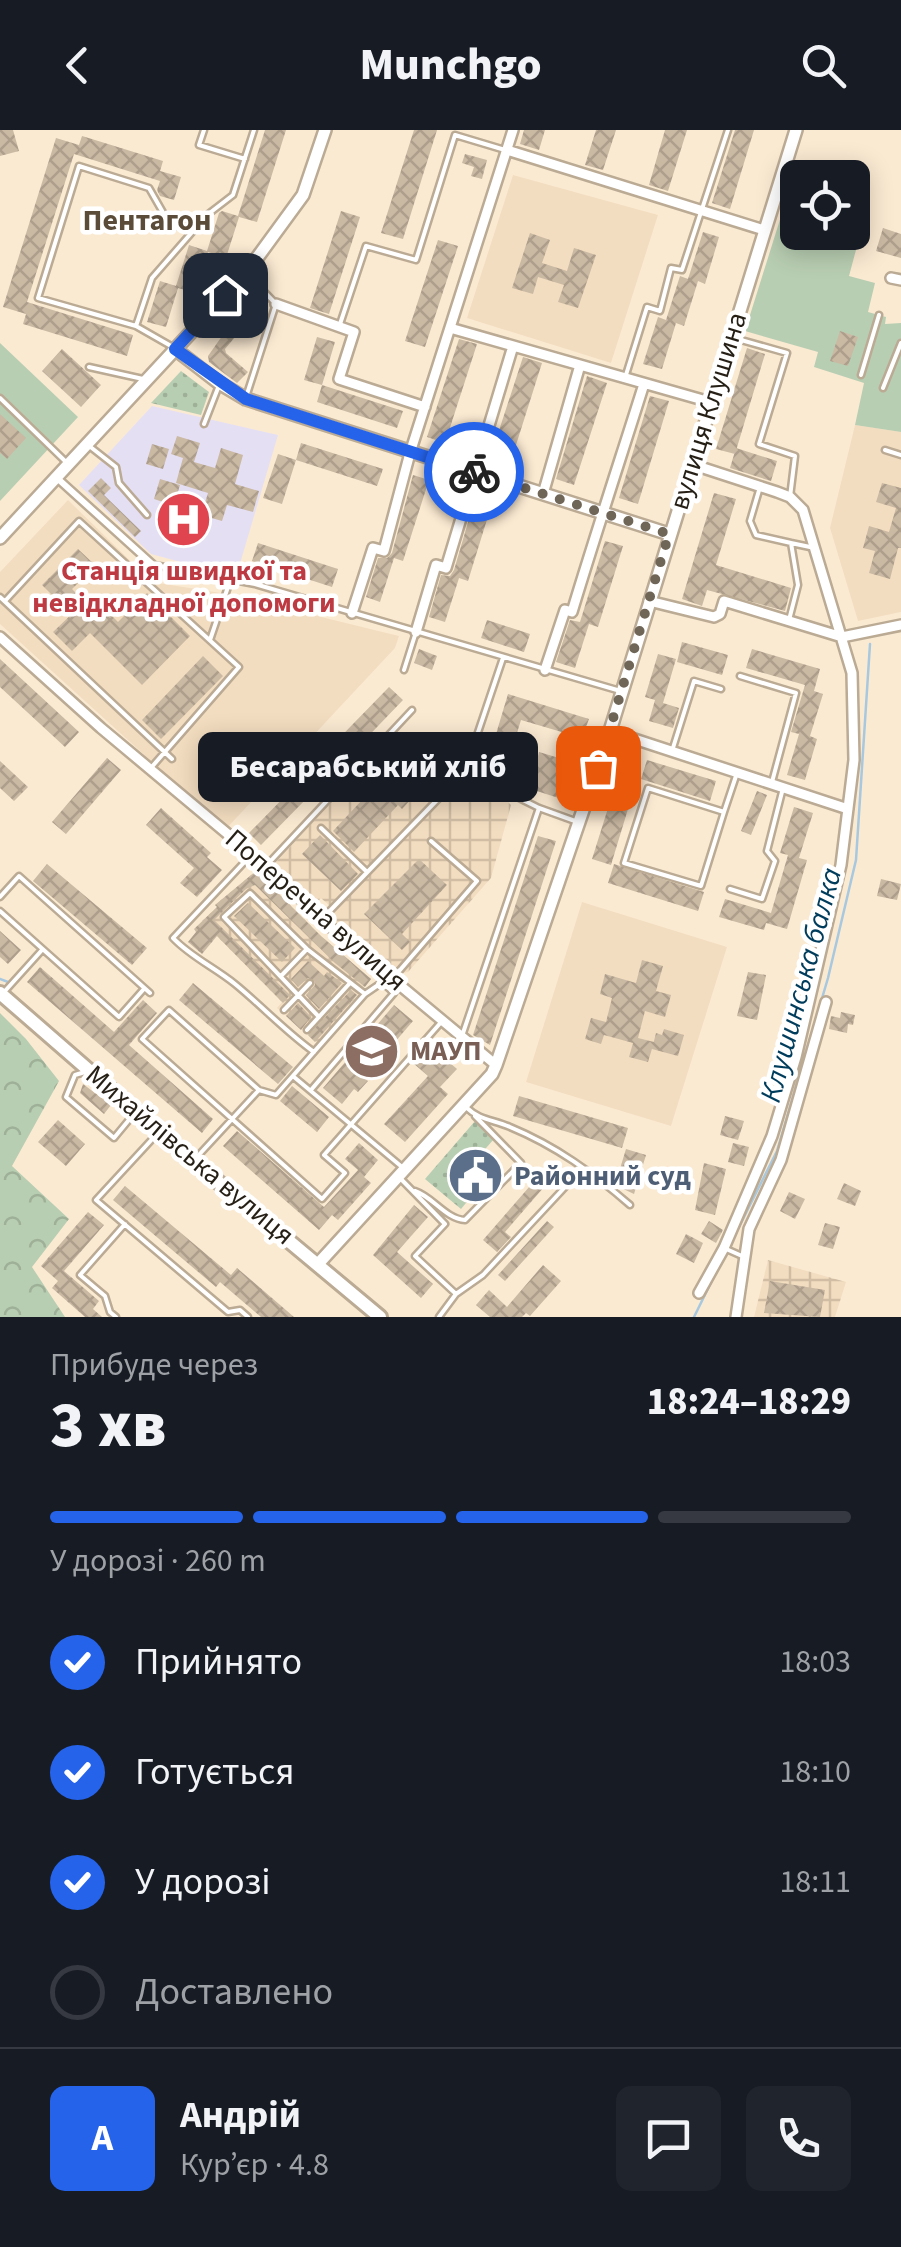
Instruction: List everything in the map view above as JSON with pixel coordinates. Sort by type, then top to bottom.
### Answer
[{"type":"main road","name":"Михайлівська вулиця","points":[[1,994],[193,1162],[380,1317]]},
{"type":"street","points":[[0,538],[246,273],[303,194],[325,130]]},
{"type":"street","points":[[352,613],[373,548],[384,551],[410,454],[513,130]]},
{"type":"street","name":"вулиця Клушина","points":[[318,1264],[496,1064],[610,731],[796,130]]},
{"type":"street","points":[[507,150],[764,230]]},
{"type":"street","points":[[276,304],[354,332],[339,379],[425,406]]},
{"type":"street","points":[[450,328],[710,402]]},
{"type":"street","points":[[416,632],[436,566],[446,568],[513,346]]},
{"type":"street","points":[[175,349],[246,399],[669,534]]},
{"type":"street","points":[[543,494],[580,365]]},
{"type":"street","points":[[545,670],[565,610],[572,612],[644,384]]},
{"type":"street","points":[[691,464],[761,485],[790,497],[803,510],[852,673],[855,726],[842,865],[779,1160],[728,1250],[698,1293]]},
{"type":"street","points":[[56,478],[152,564]]},
{"type":"street","points":[[649,600],[707,617],[720,614],[724,600],[842,637],[901,624]]},
{"type":"street","name":"Поперечна вулиця","points":[[0,637],[266,866],[387,978],[496,1064]]},
{"type":"street","points":[[610,731],[848,809]]},
{"type":"street","points":[[803,1059],[826,1002]]},
{"type":"street","points":[[736,1317],[745,1256],[742,1225],[794,1091]]},
{"type":"lane","points":[[204,130],[199,145],[245,159]]},
{"type":"lane","points":[[136,326],[152,278],[214,208],[233,195],[254,130]]},
{"type":"lane","points":[[625,378],[648,307],[660,311],[671,268],[682,270],[728,130]]},
{"type":"lane","points":[[339,326],[366,246],[416,260],[455,135],[507,150]]},
{"type":"lane","points":[[175,349],[136,326],[38,298],[79,166],[149,188],[169,223],[192,231]]},
{"type":"lane","points":[[246,273],[276,304],[246,399]]},
{"type":"lane","points":[[860,375],[879,315]]},
{"type":"lane","points":[[732,337],[787,353],[759,444],[795,456],[790,497]]},
{"type":"lane","points":[[883,388],[901,342]]},
{"type":"lane","points":[[89,367],[146,380]]},
{"type":"lane","points":[[204,424],[220,383]]},
{"type":"lane","points":[[0,398],[69,465]]},
{"type":"lane","points":[[88,445],[116,467],[119,483],[147,515]]},
{"type":"lane","points":[[886,450],[901,455]]},
{"type":"lane","points":[[761,485],[750,520],[756,535],[815,548]]},
{"type":"lane","points":[[150,769],[164,752],[239,667],[80,521],[2,599],[164,752],[172,759]]},
{"type":"lane","points":[[789,620],[798,584],[790,543]]},
{"type":"lane","points":[[152,564],[231,578],[622,691]]},
{"type":"lane","points":[[209,640],[231,578]]},
{"type":"lane","points":[[404,670],[416,632]]},
{"type":"lane","points":[[502,657],[465,771],[539,808],[580,823]]},
{"type":"lane","points":[[740,676],[796,693],[772,784]]},
{"type":"lane","points":[[672,752],[694,681],[721,690]]},
{"type":"lane","points":[[266,866],[412,710]]},
{"type":"lane","points":[[322,919],[441,796],[450,765],[423,741]]},
{"type":"lane","points":[[724,812],[648,788],[624,863],[701,886],[737,772]]},
{"type":"lane","points":[[730,889],[762,899],[775,861],[767,851],[784,788]]},
{"type":"lane","points":[[462,1036],[539,808]]},
{"type":"lane","points":[[321,828],[366,871]]},
{"type":"lane","points":[[431,841],[477,882],[387,978],[364,994],[276,1095],[259,1090],[169,1010],[142,1039],[322,1199],[345,1173],[324,1154],[443,1020]]},
{"type":"lane","points":[[252,854],[172,938],[192,957],[205,960],[249,995],[314,1052]]},
{"type":"lane","points":[[0,897],[18,876],[147,991],[119,1016],[0,910]]},
{"type":"lane","points":[[319,1017],[224,917],[250,893],[307,949],[364,994]]},
{"type":"lane","points":[[1,994],[42,948]]},
{"type":"lane","points":[[281,976],[307,949]]},
{"type":"lane","points":[[311,1090],[394,993],[387,978]]},
{"type":"lane","points":[[284,1010],[310,982]]},
{"type":"lane","points":[[307,1030],[350,983]]},
{"type":"lane","points":[[90,1070],[76,1075],[66,1097],[114,1138],[136,1111]]},
{"type":"lane","points":[[293,1076],[351,1124],[402,1174],[418,1200],[445,1224],[415,1256],[456,1294]]},
{"type":"lane","points":[[193,1162],[259,1090]]},
{"type":"lane","points":[[415,1191],[426,1195],[455,1219],[465,1220],[521,1163],[463,1105]]},
{"type":"lane","points":[[475,1116],[509,1126],[582,1164],[630,1205]]},
{"type":"lane","points":[[160,1132],[96,1200],[228,1312],[240,1310],[248,1317]]},
{"type":"lane","points":[[767,1156],[779,1160]]},
{"type":"lane","points":[[439,1317],[456,1294],[483,1275],[566,1186]]},
{"type":"lane","points":[[116,1317],[105,1296],[80,1276],[125,1224]]},
{"type":"lane","points":[[728,1250],[745,1256]]},
{"type":"shaded area","points":[[513,175],[658,215],[611,363],[467,318]]},
{"type":"shaded area","name":"Станція швидкої та невідкладної допомоги","points":[[152,406],[278,435],[236,577],[151,554],[79,485]]},
{"type":"shaded area","points":[[855,425],[901,432],[901,612],[858,621],[830,528]]},
{"type":"shaded area","points":[[68,500],[152,582],[227,594],[399,636],[395,648],[226,829],[0,624],[0,572]]},
{"type":"shaded area","points":[[396,733],[432,737],[458,762],[452,776],[501,795],[511,805],[491,878],[403,973],[396,967],[387,967],[334,921],[335,911],[321,898],[315,904],[278,872],[276,862]]},
{"type":"shaded area","points":[[256,871],[371,979],[317,1043],[277,1008],[282,1002],[202,921]]},
{"type":"shaded area","points":[[582,902],[727,947],[671,1126],[526,1082]]},
{"type":"shaded area","points":[[768,1260],[846,1282],[835,1317],[754,1317]]},
{"type":"green space","points":[[780,220],[780,250],[856,250],[849,276],[875,283],[868,312],[886,317],[885,324],[901,323],[901,432],[855,425],[864,383],[814,367],[818,352],[745,331]]},
{"type":"green space","points":[[0,343],[78,417],[0,501]]},
{"type":"green space","points":[[181,371],[209,392],[201,415],[151,403]]},
{"type":"green space","points":[[0,1013],[59,1081],[12,1166],[69,1219],[32,1267],[65,1317],[0,1317]]},
{"type":"green space","points":[[475,1121],[494,1139],[450,1189],[466,1203],[461,1209],[425,1179]]},
{"type":"building","points":[[0,130],[13,130],[19,151],[0,156]]},
{"type":"building","points":[[265,130],[286,130],[257,222],[239,217],[226,258],[208,252],[195,293],[178,288],[166,327],[147,322],[160,281],[176,286],[189,245],[207,251],[219,213],[238,216]]},
{"type":"building","points":[[414,130],[437,130],[403,239],[381,233]]},
{"type":"building","points":[[524,130],[545,130],[539,150],[520,144]]},
{"type":"building","points":[[596,130],[616,130],[603,170],[585,165]]},
{"type":"building","points":[[665,130],[687,130],[668,191],[649,185]]},
{"type":"building","points":[[735,130],[754,130],[730,209],[712,203]]},
{"type":"building","points":[[82,136],[163,161],[160,171],[181,177],[174,200],[160,196],[160,181],[74,154],[27,302],[133,335],[127,356],[23,324],[26,314],[3,307],[56,138],[79,145]]},
{"type":"building","points":[[465,154],[487,160],[482,179],[471,176],[474,167],[462,163]]},
{"type":"building","points":[[341,211],[360,217],[329,314],[310,308]]},
{"type":"building","points":[[883,228],[901,234],[901,258],[876,251]]},
{"type":"building","points":[[703,232],[719,237],[705,284],[698,281],[684,326],[676,323],[662,369],[643,364],[658,317],[666,320],[680,276],[688,279]]},
{"type":"building","points":[[530,233],[550,240],[542,263],[567,271],[574,248],[596,255],[578,308],[558,302],[564,285],[538,277],[533,294],[512,288]]},
{"type":"building","points":[[438,240],[458,246],[425,347],[405,341]]},
{"type":"building","points":[[227,329],[236,336],[226,353],[248,372],[237,383],[209,362],[208,356]]},
{"type":"building","points":[[840,331],[858,337],[848,366],[830,361]]},
{"type":"building","points":[[317,337],[335,342],[322,385],[304,380]]},
{"type":"building","points":[[459,339],[477,344],[445,443],[427,437]]},
{"type":"building","points":[[747,348],[765,354],[735,454],[716,449]]},
{"type":"building","points":[[62,349],[101,385],[81,407],[42,371]]},
{"type":"building","points":[[523,357],[542,363],[510,464],[490,458]]},
{"type":"building","points":[[587,376],[607,383],[574,485],[556,479]]},
{"type":"building","points":[[322,385],[403,411],[397,428],[317,402]]},
{"type":"building","points":[[650,396],[669,401],[638,504],[619,498]]},
{"type":"building","points":[[0,414],[26,438],[7,459],[0,453]]},
{"type":"building","points":[[177,436],[200,443],[194,462],[215,468],[221,448],[243,455],[235,484],[259,491],[253,512],[227,505],[222,521],[201,515],[208,493],[176,483],[183,458],[171,454]]},
{"type":"building","points":[[301,443],[383,469],[377,486],[296,460]]},
{"type":"building","points":[[152,444],[169,449],[163,469],[146,464]]},
{"type":"building","points":[[736,448],[777,461],[771,481],[730,468]]},
{"type":"building","points":[[278,454],[296,460],[282,504],[263,498]]},
{"type":"building","points":[[413,475],[429,480],[403,561],[394,558],[380,602],[366,597],[378,558],[387,558],[392,553]]},
{"type":"building","points":[[101,478],[111,488],[104,495],[141,531],[135,537],[88,491]]},
{"type":"building","points":[[160,479],[180,485],[174,505],[183,507],[181,513],[189,515],[183,534],[162,527],[169,504],[154,499]]},
{"type":"building","points":[[882,483],[901,488],[901,548],[890,579],[869,573],[875,551],[863,548],[869,526],[889,532],[896,508],[876,502]]},
{"type":"building","points":[[714,493],[736,499],[716,565],[791,588],[785,611],[707,590],[702,606],[682,599]]},
{"type":"building","points":[[476,495],[493,500],[468,581],[459,578],[445,622],[429,617],[441,575],[450,576],[454,570]]},
{"type":"building","points":[[605,541],[623,546],[598,627],[589,624],[575,668],[556,662],[570,620],[580,622]]},
{"type":"building","points":[[258,543],[338,569],[332,587],[252,561]]},
{"type":"building","points":[[78,549],[96,566],[72,589],[84,601],[90,594],[118,622],[147,593],[190,636],[142,685],[90,633],[72,651],[53,632],[77,609],[65,598],[60,603],[42,585]]},
{"type":"building","points":[[487,620],[530,634],[524,652],[481,638]]},
{"type":"building","points":[[682,642],[728,655],[722,675],[677,662]]},
{"type":"building","points":[[419,649],[437,656],[432,670],[414,663]]},
{"type":"building","points":[[752,649],[820,669],[814,691],[823,694],[810,736],[817,739],[805,780],[787,775],[799,734],[791,732],[805,685],[746,668]]},
{"type":"building","points":[[658,654],[676,659],[663,703],[679,708],[673,728],[649,721],[655,700],[645,697]]},
{"type":"building","points":[[203,656],[223,676],[161,739],[142,720]]},
{"type":"building","points":[[0,659],[79,732],[65,747],[0,687]]},
{"type":"building","points":[[389,687],[403,700],[329,777],[315,763]]},
{"type":"building","points":[[508,694],[589,719],[582,738],[521,720],[511,752],[537,760],[539,752],[582,765],[571,802],[484,774]]},
{"type":"building","points":[[408,751],[424,766],[432,757],[442,766],[354,852],[333,831]]},
{"type":"building","points":[[107,758],[121,770],[66,834],[52,822]]},
{"type":"building","points":[[647,760],[716,781],[710,801],[641,779]]},
{"type":"building","points":[[0,761],[28,787],[14,801],[0,788]]},
{"type":"building","points":[[620,770],[638,776],[611,865],[592,859]]},
{"type":"building","points":[[297,784],[309,796],[261,845],[249,833]]},
{"type":"building","points":[[757,791],[767,795],[751,835],[741,831]]},
{"type":"building","points":[[794,807],[813,813],[799,858],[807,860],[787,929],[766,923],[764,930],[719,917],[725,899],[771,913],[788,855],[780,853]]},
{"type":"building","points":[[161,808],[211,853],[207,857],[222,870],[197,897],[180,883],[194,868],[146,825]]},
{"type":"building","points":[[320,835],[358,874],[341,891],[302,854]]},
{"type":"building","points":[[538,836],[556,841],[490,1045],[473,1035]]},
{"type":"building","points":[[419,859],[447,885],[402,934],[410,942],[402,950],[364,914]]},
{"type":"building","points":[[47,864],[147,948],[132,965],[33,881]]},
{"type":"building","points":[[614,864],[704,892],[698,911],[608,883]]},
{"type":"building","points":[[256,871],[371,979],[365,987],[255,885],[214,920],[290,995],[283,1003],[217,936],[202,954],[188,942],[215,905]]},
{"type":"building","points":[[881,879],[901,884],[897,900],[877,896]]},
{"type":"building","points":[[248,903],[295,948],[282,962],[234,916]]},
{"type":"building","points":[[0,931],[21,950],[8,964],[0,957]]},
{"type":"building","points":[[642,960],[663,966],[656,991],[671,995],[665,1017],[645,1011],[638,1038],[654,1042],[648,1062],[629,1057],[633,1043],[604,1035],[601,1044],[585,1039],[591,1018],[606,1022],[612,998],[600,994],[605,974],[636,983]]},
{"type":"building","points":[[308,961],[324,976],[327,972],[342,983],[319,1009],[306,995],[315,985],[314,980],[308,978],[298,987],[291,979]]},
{"type":"building","points":[[40,967],[114,1032],[143,1000],[157,1013],[129,1045],[213,1119],[202,1133],[27,982]]},
{"type":"building","points":[[748,972],[766,975],[757,1020],[737,1016]]},
{"type":"building","points":[[193,983],[293,1067],[278,1084],[179,1000]]},
{"type":"building","points":[[351,990],[357,995],[315,1042],[308,1035]]},
{"type":"building","points":[[298,1003],[311,1017],[301,1030],[286,1016]]},
{"type":"building","name":"МАУП","points":[[394,1005],[413,1021],[364,1078],[368,1081],[358,1092],[354,1089],[342,1104],[323,1088]]},
{"type":"building","points":[[841,1012],[855,1015],[847,1033],[829,1029],[831,1016],[840,1018]]},
{"type":"building","points":[[664,1029],[684,1035],[678,1056],[652,1049],[656,1033],[662,1035]]},
{"type":"building","points":[[429,1045],[457,1069],[440,1087],[448,1094],[405,1142],[384,1124],[428,1076],[413,1063]]},
{"type":"building","points":[[83,1084],[111,1105],[104,1114],[80,1093]]},
{"type":"building","points":[[292,1086],[329,1117],[317,1132],[280,1101]]},
{"type":"building","points":[[519,1096],[628,1128],[622,1148],[513,1116]]},
{"type":"building","points":[[725,1116],[744,1121],[738,1140],[720,1135]]},
{"type":"building","points":[[58,1120],[85,1144],[66,1166],[38,1142]]},
{"type":"building","points":[[237,1131],[324,1207],[358,1170],[345,1159],[359,1143],[378,1160],[364,1177],[371,1183],[338,1220],[332,1215],[319,1230],[223,1146]]},
{"type":"building","points":[[733,1143],[749,1147],[744,1166],[728,1162]]},
{"type":"building","points":[[626,1149],[646,1155],[634,1194],[615,1185]]},
{"type":"building","name":"Районний суд","points":[[484,1150],[501,1164],[466,1203],[450,1189]]},
{"type":"building","points":[[550,1163],[558,1171],[505,1232],[511,1237],[497,1252],[483,1240]]},
{"type":"building","points":[[704,1163],[726,1169],[715,1215],[695,1210]]},
{"type":"building","points":[[844,1183],[861,1191],[855,1206],[837,1199]]},
{"type":"building","points":[[125,1186],[231,1275],[237,1268],[294,1317],[261,1317],[220,1282],[216,1287],[113,1200]]},
{"type":"building","points":[[789,1192],[805,1199],[795,1219],[780,1211]]},
{"type":"building","points":[[414,1205],[428,1217],[397,1252],[433,1284],[421,1298],[373,1255]]},
{"type":"building","points":[[88,1212],[104,1225],[64,1271],[99,1301],[93,1309],[102,1317],[85,1317],[52,1288],[58,1281],[41,1266]]},
{"type":"building","points":[[547,1221],[554,1227],[505,1281],[498,1275]]},
{"type":"building","points":[[709,1221],[723,1230],[716,1243],[701,1234]]},
{"type":"building","points":[[825,1223],[840,1227],[833,1249],[818,1245]]},
{"type":"building","points":[[686,1234],[703,1243],[694,1263],[676,1254]]},
{"type":"building","points":[[543,1265],[561,1281],[530,1316],[526,1313],[522,1317],[490,1317],[476,1305],[489,1290],[507,1307]]},
{"type":"building","points":[[770,1281],[825,1290],[820,1317],[764,1313]]},
{"type":"waterway","name":"Клушинська балка","points":[[730,1245],[777,1151],[828,978],[856,860],[870,644]]},
{"type":"waterway","points":[[0,979],[8,982]]},
{"type":"waterway","name":"Клушинська балка","points":[[694,1317],[726,1252]]},
{"type":"way so far","points":[[474,472],[669,534],[598,768]]},
{"type":"place","name":"Станція швидкої та невідкладної допомоги","points":[[184,520]]},
{"type":"place","name":"Бесарабський хліб","points":[[598,768]]},
{"type":"place","name":"МАУП","points":[[371,1051]]},
{"type":"place","name":"Районний суд","points":[[475,1176]]},
{"type":"district","name":"Пентагон","points":[[147,220]]},
{"type":"route","points":[[225,295],[175,349],[220,383],[246,399],[474,472]]}]
